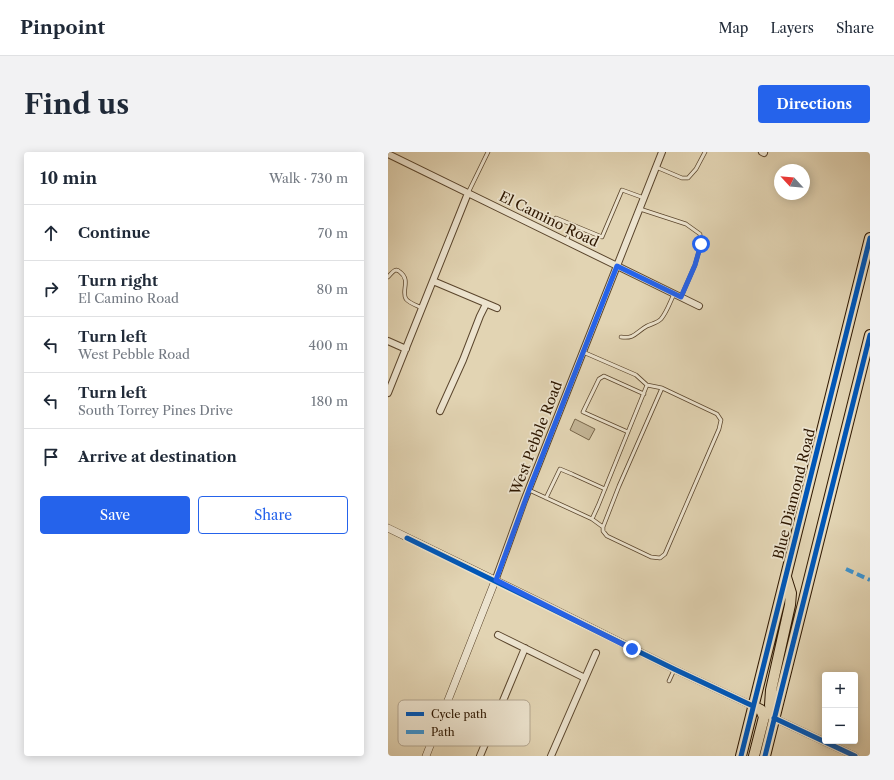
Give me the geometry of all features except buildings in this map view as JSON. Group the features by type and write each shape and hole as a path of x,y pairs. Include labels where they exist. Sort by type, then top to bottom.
{"highway":[{"name":"Blue Diamond Road","path":"741,756 870,238"},
{"path":"765,756 870,335"},
{"path":"774,718 770,705 771,690 790,605 791,593 786,577"},
{"path":"753,706 761,710 764,717 754,756"}],"street":[{"name":"West Pebble Road","path":"448,700 662,152"},
{"name":"El Camino Road","path":"388,154 699,306"},
{"path":"388,393 468,193"},
{"path":"433,281 497,308"},
{"path":"440,411 486,304"},
{"path":"388,341 406,349"},
{"path":"388,528 674,669 753,706"},
{"path":"498,635 585,678"},
{"path":"503,700 525,648"},
{"path":"552,756 596,653"},
{"path":"774,718 855,756"},
{"name":"West Pebble Road","path":"426,756 430,746"},
{"path":"480,756 484,746"}],"lane":[{"path":"468,193 488,152"},
{"path":"656,167 682,178 688,178 696,169 706,152"},
{"path":"556,218 602,237 622,190 644,198"},
{"path":"621,337 628,338 638,334 646,327 659,321 678,295 695,265 701,244 700,234 686,224 640,209"},
{"path":"566,241 572,225"},
{"path":"388,277 394,270 399,271 404,276 405,280 405,298 422,308"},
{"path":"529,490 592,520 602,528 606,536 651,557 660,558 665,554 719,429 721,420 717,414 662,388 647,385 636,376 583,352"},
{"path":"628,432 584,412 599,379 604,376 644,394"},
{"path":"592,520 647,385"},
{"path":"602,528 662,388"},
{"path":"546,498 560,470 605,489"},
{"path":"669,681 674,669"}],"shaded area":[{"path":"575,419 595,429 589,440 570,430"}],"marked path":[{"path":"846,569 870,580"}],"cycle path":[{"path":"741,756 870,238"},
{"path":"765,756 870,335"},
{"path":"407,538 674,669 753,706"},
{"path":"774,718 855,756"}],"route":[{"path":"632,649 496,580 529,490 617,266 681,297 695,265 701,244"}]}
